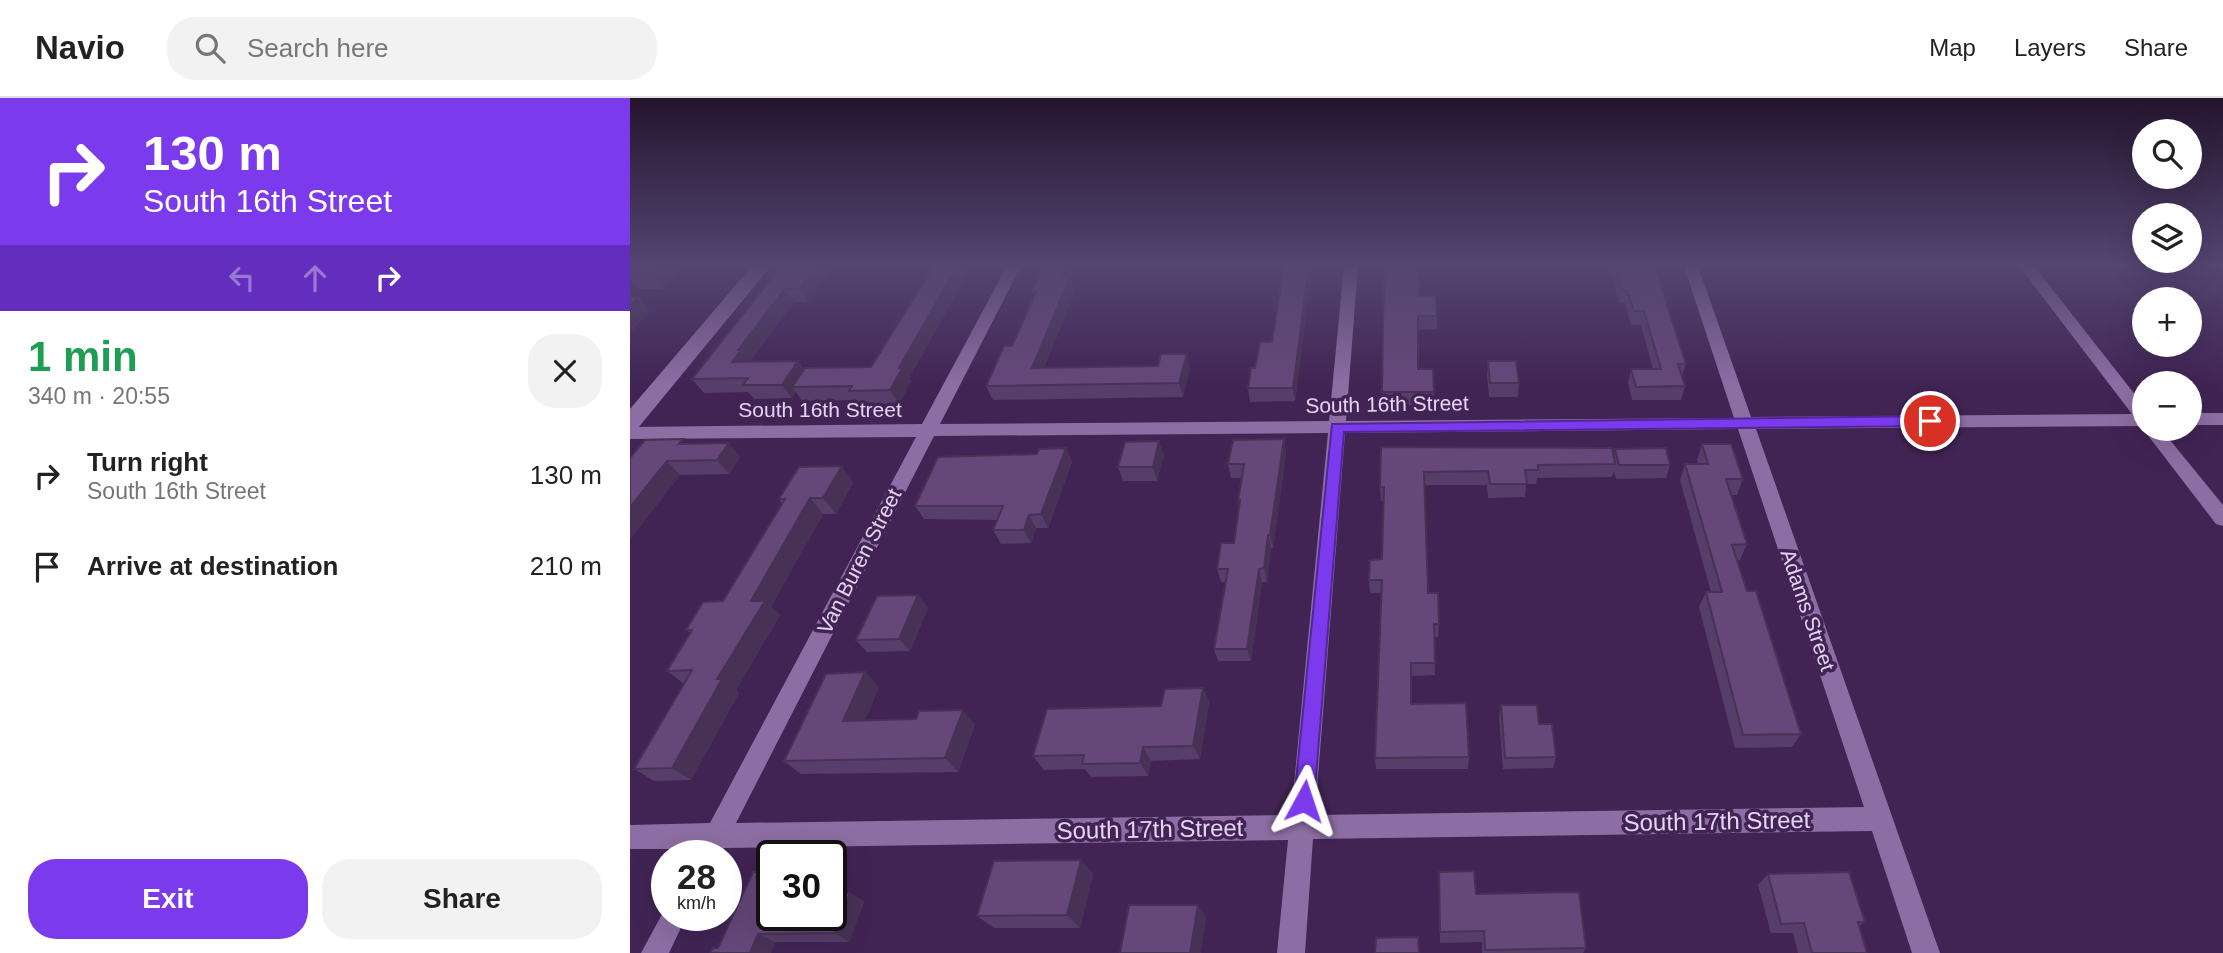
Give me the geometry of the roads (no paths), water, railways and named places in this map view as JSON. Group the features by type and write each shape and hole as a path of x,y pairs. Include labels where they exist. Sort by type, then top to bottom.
{"street":[{"path":"630,423 728,306"},
{"name":"Van Buren Street","path":"714,840 993,306"},
{"path":"1291,953 1348,306"},
{"name":"Adams Street","path":"1704,306 1926,953"},
{"path":"2057,306 2132,403"},
{"name":"South 16th Street","path":"630,433 2132,419"},
{"path":"2202,419 2223,419"},
{"path":"2161,441 2223,519"},
{"name":"South 17th Street","path":"742,844 1302,828 1880,819"},
{"name":"South 17th Street","path":"630,837 660,840"},
{"path":"654,953 666,931"}]}
